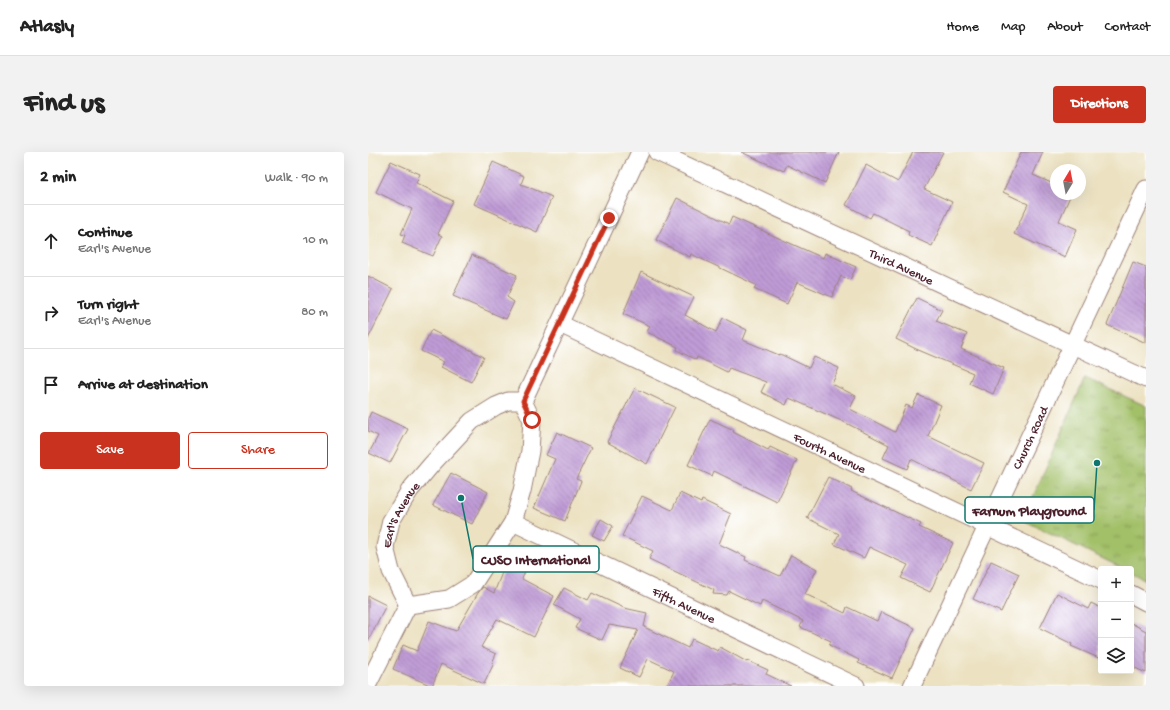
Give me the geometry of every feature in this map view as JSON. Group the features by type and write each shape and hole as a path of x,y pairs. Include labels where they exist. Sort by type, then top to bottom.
{"street":[{"path":"368,684 408,605 449,599 474,584 513,522 522,491 530,451 532,420 523,401 640,152"},
{"name":"Third Avenue","path":"657,152 1146,379"},
{"name":"Church Road","path":"912,686 1146,189"},
{"name":"Fourth Avenue","path":"560,324 1098,579"},
{"name":"Earl's Avenue","path":"408,605 391,571 384,547 391,521 410,490 472,421 496,406 508,402 523,401"},
{"name":"Fifth Avenue","path":"513,522 856,686"},
{"path":"1134,596 1146,602"}],"green space":[{"path":"1085,378 1146,406 1146,580 1134,574 1134,566 1118,566 1023,520"}],"building":[{"path":"741,152 839,152 825,183 787,165 784,171"},
{"path":"913,152 943,152 924,189 952,202 932,246 908,235 909,231 873,213 870,218 846,205 866,165 898,182"},
{"path":"1021,152 1043,152 1033,175 1050,182 1050,200 1068,200 1059,221 1077,229 1065,257 1014,234 1028,204 1003,192"},
{"path":"391,161 420,174 416,183 453,201 438,234 442,236 433,256 402,243 405,235 401,234 412,209 376,192"},
{"path":"493,162 524,176 521,184 552,197 537,232 474,204"},
{"path":"677,198 729,224 732,217 823,258 825,253 856,267 850,280 841,276 832,297 797,282 787,304 754,289 756,285 691,254 690,257 656,240"},
{"path":"472,255 517,275 507,297 514,302 506,319 453,296"},
{"path":"1133,262 1146,267 1146,343 1107,325"},
{"path":"641,272 694,297 685,315 716,332 723,318 747,330 743,340 779,355 780,354 809,368 814,357 839,368 832,384 856,396 850,409 895,432 906,405 912,408 918,395 941,405 928,436 984,463 971,489 911,459 907,469 883,458 889,445 844,422 789,398 786,405 761,392 766,382 729,368 727,372 697,357 696,360 677,350 678,347 647,332 650,326 623,314"},
{"path":"368,276 393,289 368,339"},
{"path":"917,298 942,310 936,321 967,334 961,349 1004,368 993,394 969,383 973,373 896,339"},
{"path":"431,330 484,357 471,382 441,367 444,362 421,351"},
{"path":"635,388 675,407 647,464 607,442"},
{"path":"371,412 408,429 390,463 369,453 378,436 368,431 368,419"},
{"path":"710,419 734,430 733,432 768,450 770,447 797,460 777,502 714,471 712,476 688,465"},
{"path":"557,432 591,448 576,479 581,481 565,521 534,508 555,459 546,455"},
{"path":"451,473 488,492 472,524 433,505"},
{"path":"828,477 852,489 851,491 921,524 919,527 953,543 930,592 901,578 908,565 869,547 864,558 834,544 839,534 807,518"},
{"path":"680,493 701,503 702,500 731,514 719,544 746,557 745,560 780,576 791,555 817,569 805,594 845,613 847,607 877,621 881,612 915,628 892,678 858,663 859,660 829,645 831,641 800,627 803,621 762,601 760,606 729,591 727,595 713,594 714,590 649,559 653,551 622,536 642,496 672,510"},
{"path":"601,519 613,526 604,541 592,535"},
{"path":"509,547 531,556 522,579 554,596 534,637 497,619 481,647 496,654 492,663 494,663 484,684 441,664 432,686 393,669 403,645 417,651 429,621 456,631 483,587 494,593 505,565 502,564"},
{"path":"991,561 1019,574 1001,612 973,599"},
{"path":"564,588 588,600 592,593 624,608 647,613 644,627 688,648 692,639 718,651 720,647 747,662 748,661 768,670 766,674 791,686 667,686 674,671 648,659 639,677 620,668 638,630 609,625 602,640 575,628 580,619 554,605"},
{"path":"1057,593 1088,609 1091,603 1098,606 1098,658 1071,646 1072,644 1040,628"},
{"path":"368,596 386,605 368,641"},
{"path":"1134,625 1146,631 1146,673 1134,667"}],"place":[{"name":"Farnum Playground","path":"1097,463"},
{"name":"CUSO International","path":"461,498"}],"route":[{"path":"532,420 523,401 609,218"}]}
